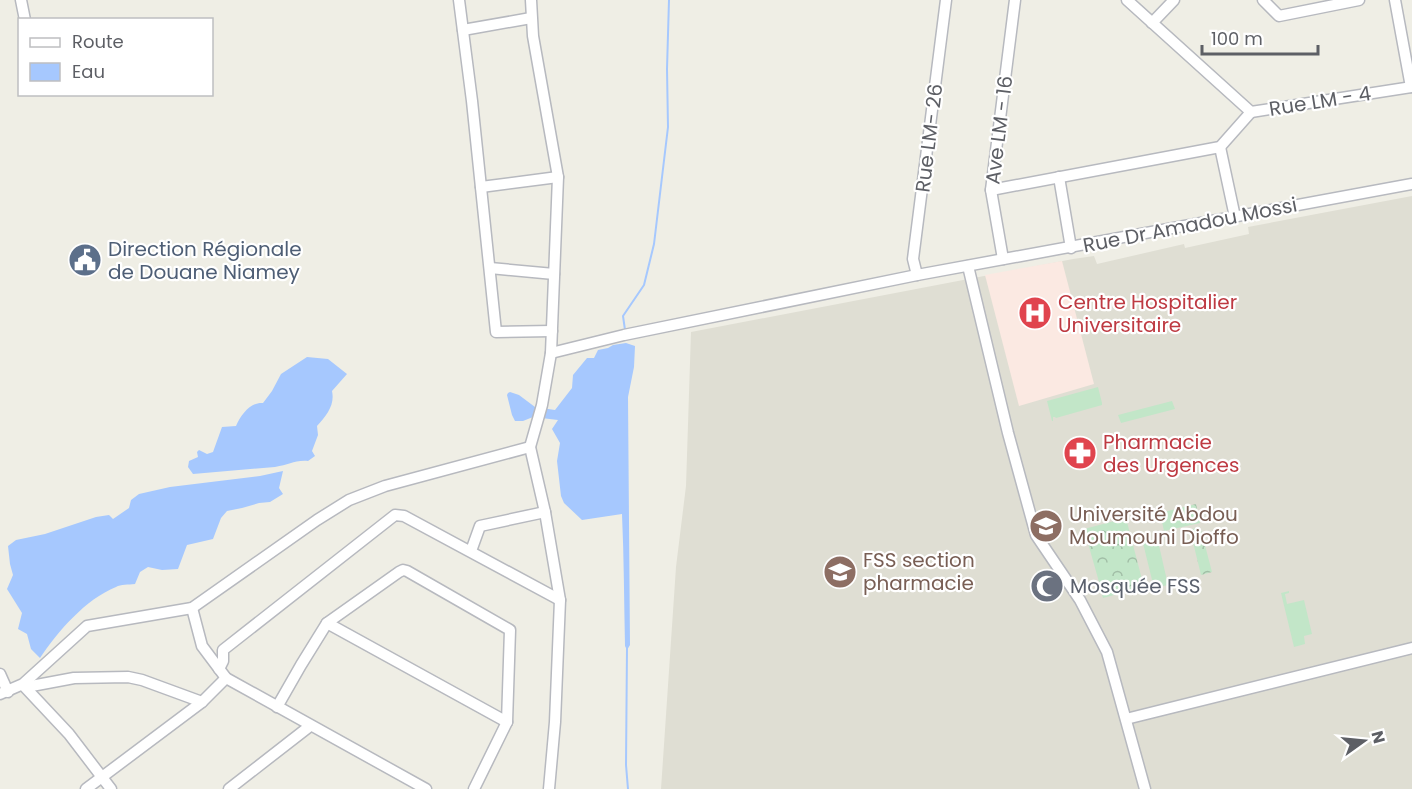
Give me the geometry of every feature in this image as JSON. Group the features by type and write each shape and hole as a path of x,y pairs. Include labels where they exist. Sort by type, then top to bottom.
{"street":[{"path":"21,0 25,18"},
{"path":"459,0 482,187 496,332 552,331"},
{"path":"531,0 533,36 558,177 551,352 542,405 530,447 545,512 560,600 549,789"},
{"name":"Rue LM- 26","path":"917,275 914,259 946,0"},
{"name":"Ave LM - 16","path":"1004,259 991,190 1015,0"},
{"name":"Rue LM - 4","path":"1127,0 1251,112 1411,87"},
{"path":"1152,23 1174,0"},
{"path":"1263,0 1279,16 1359,0"},
{"path":"1395,0 1411,87"},
{"path":"463,30 531,18"},
{"path":"991,190 1220,147 1251,112"},
{"path":"1220,147 1235,216"},
{"path":"482,187 558,177"},
{"path":"1059,177 1071,248"},
{"name":"Rue Dr Amadou Mossi","path":"551,352 917,275 1412,184"},
{"path":"968,266 1008,433 1036,535 1075,592 1107,652 1145,789"},
{"path":"490,268 554,274"},
{"path":"24,686 87,626 192,608 349,500 385,486 530,447"},
{"path":"471,551 480,526 545,512"},
{"path":"86,789 202,702 222,674 223,650 395,515 404,516 560,600"},
{"path":"277,707 327,624 399,572 407,571 510,630 507,722 474,789"},
{"path":"192,608 202,646 222,674 310,726 426,789"},
{"path":"327,624 507,722"},
{"path":"1126,719 1412,648"},
{"path":"0,674 4,693 24,686 74,678 128,677 202,702"},
{"path":"24,686 69,734 111,789"},
{"path":"234,787 310,726"}],"shaded area":[{"name":"Université Abdou Moumouni Dioffo","path":"1412,196 1412,789 661,789 676,567 686,486 691,332 1073,259 1094,256 1097,264 1184,244 1185,248 1249,234 1248,227"},
{"name":"Centre Hospitalier Universitaire","path":"1062,261 1094,384 1019,406 985,275"}],"green space":[{"path":"1098,387 1102,405 1053,417 1052,421 1047,401"},
{"path":"1172,401 1175,409 1121,423 1118,415"},
{"path":"1196,504 1200,523 1164,531 1160,513"},
{"path":"1126,518 1144,587 1103,598 1100,587 1105,586 1104,581 1099,582 1084,529"},
{"path":"1196,528 1197,531 1201,530 1212,572 1201,575 1190,530"},
{"path":"1149,537 1150,543 1158,541 1168,585 1154,588 1142,539"},
{"path":"1289,591 1285,594 1287,604 1304,600 1312,634 1304,636 1305,644 1294,647 1281,593"}],"water":[{"path":"626,343 635,346 634,367 628,397 630,645 627,650 625,646 622,514 582,520 564,503 561,496 557,461 560,443 552,429 558,420 533,417 515,421 507,395 510,392 519,395 535,407 555,410 572,388 573,375 587,358 594,358 598,350"},
{"path":"307,357 328,359 347,374 332,391 329,410 317,426 318,435 312,451 315,456 308,461 275,467 193,474 188,467 189,461 198,457 197,452 199,450 207,454 213,452 222,427 236,426 250,407 263,403 281,374"},
{"path":"283,471 279,488 283,494 270,502 227,511 221,518 213,539 187,545 178,569 162,570 148,567 140,572 135,584 118,586 94,599 64,627 40,658 31,649 27,634 18,629 22,613 7,589 13,575 8,546 16,540 45,534 96,517 109,515 113,519 129,508 131,500 139,494 170,487"}],"waterway":[{"path":"625,330 623,316 644,285 654,244 668,127 669,0"},
{"path":"627,648 626,765 628,789"}],"place":[{"name":"Direction Régionale de Douane Niamey","path":"85,260"},
{"name":"Centre Hospitalier Universitaire","path":"1035,313"},
{"name":"Pharmacie des Urgences","path":"1080,453"},
{"name":"Université Abdou Moumouni Dioffo","path":"1046,526"},
{"name":"FSS section pharmacie","path":"840,572"},
{"name":"Mosquée FSS","path":"1047,586"}]}
